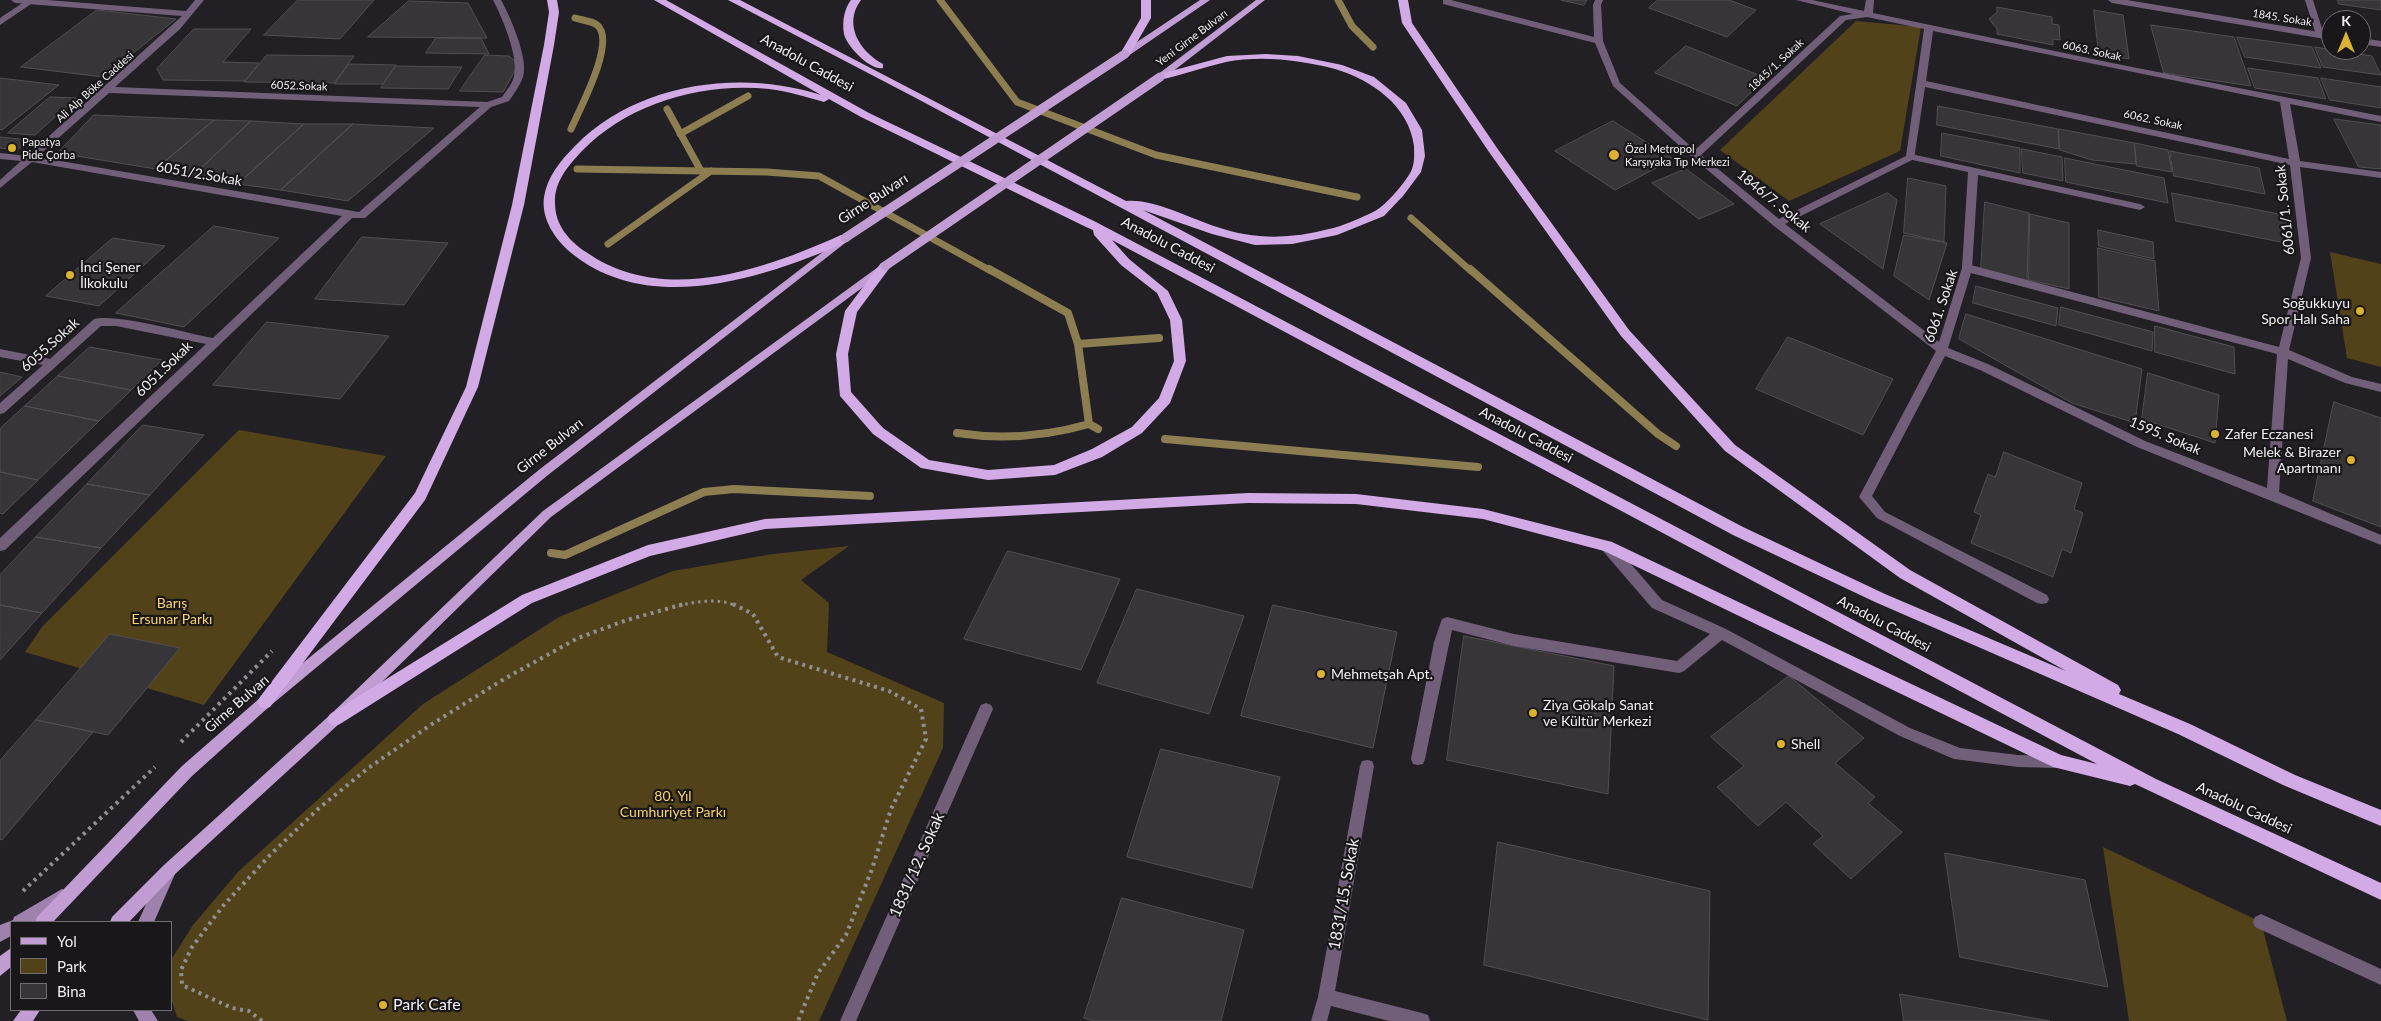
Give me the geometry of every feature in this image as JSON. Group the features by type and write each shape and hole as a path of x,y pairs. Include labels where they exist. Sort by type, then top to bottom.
{"highway":[{"path":"264,702 420,496 472,387 518,205 549,45 554,12 552,0"},
{"name":"Anadolu Caddesi","path":"660,0 865,115 1090,224 2150,784 2381,892"},
{"name":"Anadolu Caddesi","path":"733,0 918,95 1738,531 1880,598 2184,729 2289,780 2381,818"},
{"path":"856,0 850,8 849,35 858,49 868,60 899,79 918,95"},
{"path":"1126,54 1146,18 1146,0"},
{"path":"1403,0 1407,23 1494,150 1625,334 1730,448 1905,574 2184,729"},
{"path":"1117,202 1153,208 1216,231 1255,241 1292,240 1333,232 1380,212 1399,194 1417,170 1420,156 1417,130 1402,105 1370,79 1346,70 1298,59 1266,57 1227,60 1160,77"},
{"path":"845,238 769,269 702,282 664,283 627,278 588,262 561,238 549,205 556,174 578,147 605,125 661,99 711,87 751,84 790,89 823,98 865,115"},
{"path":"885,266 851,311 842,354 845,393 878,431 926,464 988,475 1056,470 1097,453 1137,430 1165,400 1180,361 1176,320 1162,291 1125,262 1090,224"},
{"path":"335,719 527,599 648,550 765,524 1248,498 1356,499 1483,514 1607,546 2059,762 2150,784"}],"main road":[{"name":"Yeni Girne Bulvarı","path":"1126,54 1206,0"},
{"name":"Yeni Girne Bulvarı","path":"885,266 1160,77 1261,0"},
{"name":"Girne Bulvarı","path":"44,921 187,771 264,702 544,472 845,238 1126,54"},
{"path":"119,921 169,870 335,719 547,514 885,266"},
{"path":"146,921 169,870"},
{"path":"22,921 73,890"},
{"path":"0,968 10,957"},
{"path":"21,1021 31,1011"}],"street":[{"path":"15,0 186,14"},
{"name":"Ali Alp Böke Caddesi","path":"0,186 177,27 186,14 200,0"},
{"name":"6051.Sokak","path":"0,546 214,342 355,215 488,105 506,99 519,76 517,50 504,15 496,0"},
{"path":"1447,0 1446,2 1599,41"},
{"name":"1846/7. Sokak","path":"1600,0 1598,5 1599,41 1616,84 1695,155 1778,224 1942,350"},
{"name":"6063. Sokak","path":"1800,0 1928,28 2381,119"},
{"path":"1868,14 1870,0"},
{"path":"2309,0 2320,36"},
{"name":"1845. Sokak","path":"2112,1 2320,36"},
{"path":"0,22 30,2"},
{"name":"1845/1. Sokak","path":"1695,155 1843,18 1868,14"},
{"path":"1911,157 1928,28"},
{"name":"6062. Sokak","path":"1922,83 2295,163 2381,175"},
{"name":"6052.Sokak","path":"108,90 488,105"},
{"name":"6061/1. Sokak","path":"2273,495 2284,352 2306,258 2295,163 2285,101"},
{"name":"6051/2.Sokak","path":"0,156 31,159 355,215"},
{"path":"1778,224 1911,157 2140,207"},
{"path":"1967,268 1973,171"},
{"name":"6061. Sokak","path":"2042,599 1881,515 1865,497 1942,350 1967,268 2284,352 2349,380 2381,388"},
{"name":"6055.Sokak","path":"0,410 98,322 116,322 214,342"},
{"name":"1595. Sokak","path":"1942,350 1984,367 2141,444 2273,495 2381,540"},
{"path":"0,353 52,363"},
{"path":"1607,546 1657,604 1720,633 1905,732 1959,754 2018,761 2059,762"},
{"path":"1418,759 1441,642 1447,623 1514,640 1679,667 1720,633"},
{"name":"1831/12. Sokak","path":"848,1021 986,709"},
{"name":"1831/15. Sokak","path":"1319,1021 1326,996 1367,766"},
{"path":"2261,922 2381,977"},
{"path":"1326,996 1422,1021"}],"path":[{"path":"262,1021 250,1011 232,1008 182,985 181,970 192,947 223,906 318,808 366,769 432,724 504,679 578,638 627,620 689,603 728,602 753,614 778,657 889,691 921,709 926,739 891,808 872,869 846,935 818,973 798,1021"},
{"path":"176,747 232,694 278,645"},
{"path":"21,892 162,761"}],"green space":[{"path":"1856,21 1921,27 1900,151 1789,201 1720,150"},
{"name":"Soğukkuyu Spor Halı Saha","path":"2330,252 2381,264 2381,367 2347,358"},
{"name":"Barış Ersunar Parkı","path":"239,430 386,456 204,705 25,652 42,627"},
{"name":"80. Yıl Cumhuriyet Parkı","path":"849,546 801,580 829,603 827,652 944,703 943,748 819,1021 188,1021 177,1017 172,1001 172,958 193,925 238,872 423,704 559,617 673,571 773,554"},
{"path":"2103,847 2261,922 2287,1021 2129,1021"}],"building":[{"path":"298,0 374,0 340,39 264,35"},
{"path":"1561,0 1587,0 1584,5"},
{"path":"1658,0 1729,0 1756,10 1727,37 1649,8"},
{"path":"2338,0 2381,0 2381,10 2339,4"},
{"path":"409,1 468,3 487,38 368,37"},
{"path":"1997,7 2052,17 2052,24 2059,25 2060,40 2053,39 2053,45 1997,34 1997,29 1989,19 1997,12"},
{"path":"97,10 176,19 103,77 21,67"},
{"path":"2094,10 2123,15 2129,59 2099,54"},
{"path":"2151,25 2234,37 2251,86 2164,73"},
{"path":"194,29 251,29 223,62 259,63 245,81 163,80 157,69"},
{"path":"2237,37 2312,47 2321,68 2245,57"},
{"path":"436,38 481,38 489,54 426,53"},
{"path":"1686,46 1766,78 1737,106 1655,73"},
{"path":"2315,47 2321,48 2321,60 2371,60 2372,56 2381,75 2323,67"},
{"path":"267,55 354,56 334,83 245,82"},
{"path":"485,55 509,56 515,61 516,69 503,92 460,91"},
{"path":"349,64 396,65 383,84 335,84"},
{"path":"396,66 462,67 448,89 381,88"},
{"path":"2248,68 2318,78 2326,99 2255,88"},
{"path":"0,78 59,85 2,130 0,129"},
{"path":"2321,78 2381,87 2381,108 2330,100"},
{"path":"50,97 76,98 35,135 8,133"},
{"path":"1938,106 2058,129 2059,149 1937,125"},
{"path":"94,115 214,120 156,169 58,153"},
{"path":"2334,119 2381,125 2381,169 2359,167"},
{"path":"214,120 251,121 193,176 156,169"},
{"path":"251,121 304,124 238,184 193,176"},
{"name":"Özel Metropol Karşıyaka Tıp Merkezi","path":"1613,121 1673,159 1615,190 1555,151"},
{"path":"304,124 353,124 281,190 238,184"},
{"path":"353,124 434,128 348,201 281,190"},
{"path":"2059,129 2134,143 2136,164 2092,160 2060,150"},
{"path":"1942,133 2020,148 2020,173 1941,156"},
{"path":"0,137 29,140 17,150 0,148"},
{"path":"2135,143 2168,150 2172,172 2137,166"},
{"path":"2022,149 2062,157 2063,181 2023,173"},
{"path":"2170,151 2259,168 2265,194 2174,176"},
{"path":"2065,158 2164,178 2168,203 2066,182"},
{"path":"1686,169 1734,204 1699,219 1652,183"},
{"path":"1908,178 1946,186 1944,242 1904,233"},
{"path":"1888,193 1897,200 1883,269 1820,224"},
{"path":"2172,193 2284,215 2290,244 2176,221"},
{"path":"1985,202 2029,213 2027,281 1981,270"},
{"path":"2030,214 2069,223 2069,289 2029,280"},
{"path":"214,226 279,238 184,327 116,313"},
{"path":"2098,230 2153,242 2154,259 2099,246"},
{"path":"1904,235 1947,243 1929,300 1894,276"},
{"path":"362,237 448,243 404,305 315,299"},
{"name":"İnci Şener İlkokulu","path":"113,238 165,246 99,306 46,296"},
{"path":"2098,248 2155,261 2159,311 2099,297"},
{"path":"1976,286 2058,308 2056,326 1973,303"},
{"path":"2061,307 2153,332 2152,351 2059,325"},
{"path":"1966,314 2142,369 2135,423 2072,403 1959,339"},
{"path":"267,322 389,336 340,399 213,385"},
{"path":"2155,326 2234,347 2235,374 2155,352"},
{"path":"1788,337 1893,379 1863,435 1756,389"},
{"path":"90,347 162,360 131,390 58,376"},
{"path":"0,372 22,377 0,396"},
{"path":"2148,373 2219,395 2215,443 2142,419"},
{"path":"58,376 131,390 99,421 25,406"},
{"name":"Melek & Birazer Apartmanı","path":"2334,402 2381,418 2381,527 2313,501"},
{"path":"25,406 99,421 38,480 0,472 0,429"},
{"path":"143,425 204,435 150,495 87,484"},
{"path":"2004,452 2082,483 2074,509 2083,513 2071,553 2062,549 2053,577 1971,543 1981,515 1974,512 1988,474 1995,477"},
{"path":"0,472 38,480 3,514 0,513"},
{"path":"87,484 150,495 101,548 36,537"},
{"path":"36,537 101,548 42,613 0,605 0,575"},
{"path":"1008,551 1120,579 1081,670 964,639"},
{"path":"1137,589 1244,616 1209,714 1097,683"},
{"path":"0,605 42,613 0,660"},
{"name":"Mehmetşah Apt.","path":"1273,605 1397,632 1373,748 1241,716"},
{"path":"110,634 180,648 108,735 36,720"},
{"name":"Ziya Gökalp Sanat ve Kültür Merkezi","path":"1464,636 1614,666 1608,794 1447,760"},
{"path":"1789,676 1864,738 1835,763 1875,797 1868,803 1902,832 1851,879 1813,844 1823,836 1786,802 1758,826 1717,787 1744,766 1711,737"},
{"path":"36,720 93,732 2,840 0,839 0,761"},
{"path":"1161,749 1280,777 1252,888 1127,857"},
{"path":"1498,842 1710,891 1708,1020 1484,965"},
{"path":"1945,853 2085,880 2108,987 1960,957"},
{"path":"1122,898 1244,930 1221,1021 1094,1021 1084,1018"},
{"path":"1900,994 2050,1021 1904,1021"}],"waterway":[{"path":"940,0 1017,102 1156,155 1357,197"},
{"path":"1338,0 1352,26 1373,47"},
{"path":"571,129 588,92 600,60 603,45 602,33 597,25 575,18"},
{"path":"681,134 748,96"},
{"path":"667,109 681,134"},
{"path":"681,134 701,171"},
{"path":"577,169 701,171"},
{"path":"701,171 711,171"},
{"path":"608,244 711,171"},
{"path":"711,171 767,172 819,176 991,271"},
{"path":"1411,218 1471,271"},
{"path":"989,269 1068,313 1078,344"},
{"path":"1470,269 1658,434 1676,446"},
{"path":"1078,344 1159,338"},
{"path":"1078,344 1089,424"},
{"path":"957,433 1007,437 1023,436 1056,432 1089,424"},
{"path":"1089,424 1098,429"},
{"path":"1165,439 1478,467"},
{"path":"551,553 565,555 704,492 734,489 870,496"}],"place":[{"name":"Papatya Pide Çorba","path":"12,148"},
{"name":"Özel Metropol Karşıyaka Tıp Merkezi","path":"1614,155"},
{"name":"İnci Şener İlkokulu","path":"70,275"},
{"name":"Soğukkuyu Spor Halı Saha","path":"2360,311"},
{"name":"Zafer Eczanesi","path":"2215,434"},
{"name":"Melek & Birazer Apartmanı","path":"2351,460"},
{"name":"Mehmetşah Apt.","path":"1321,674"},
{"name":"Ziya Gökalp Sanat ve Kültür Merkezi","path":"1533,713"},
{"name":"Shell","path":"1781,744"},
{"name":"Park Cafe","path":"383,1005"}]}
